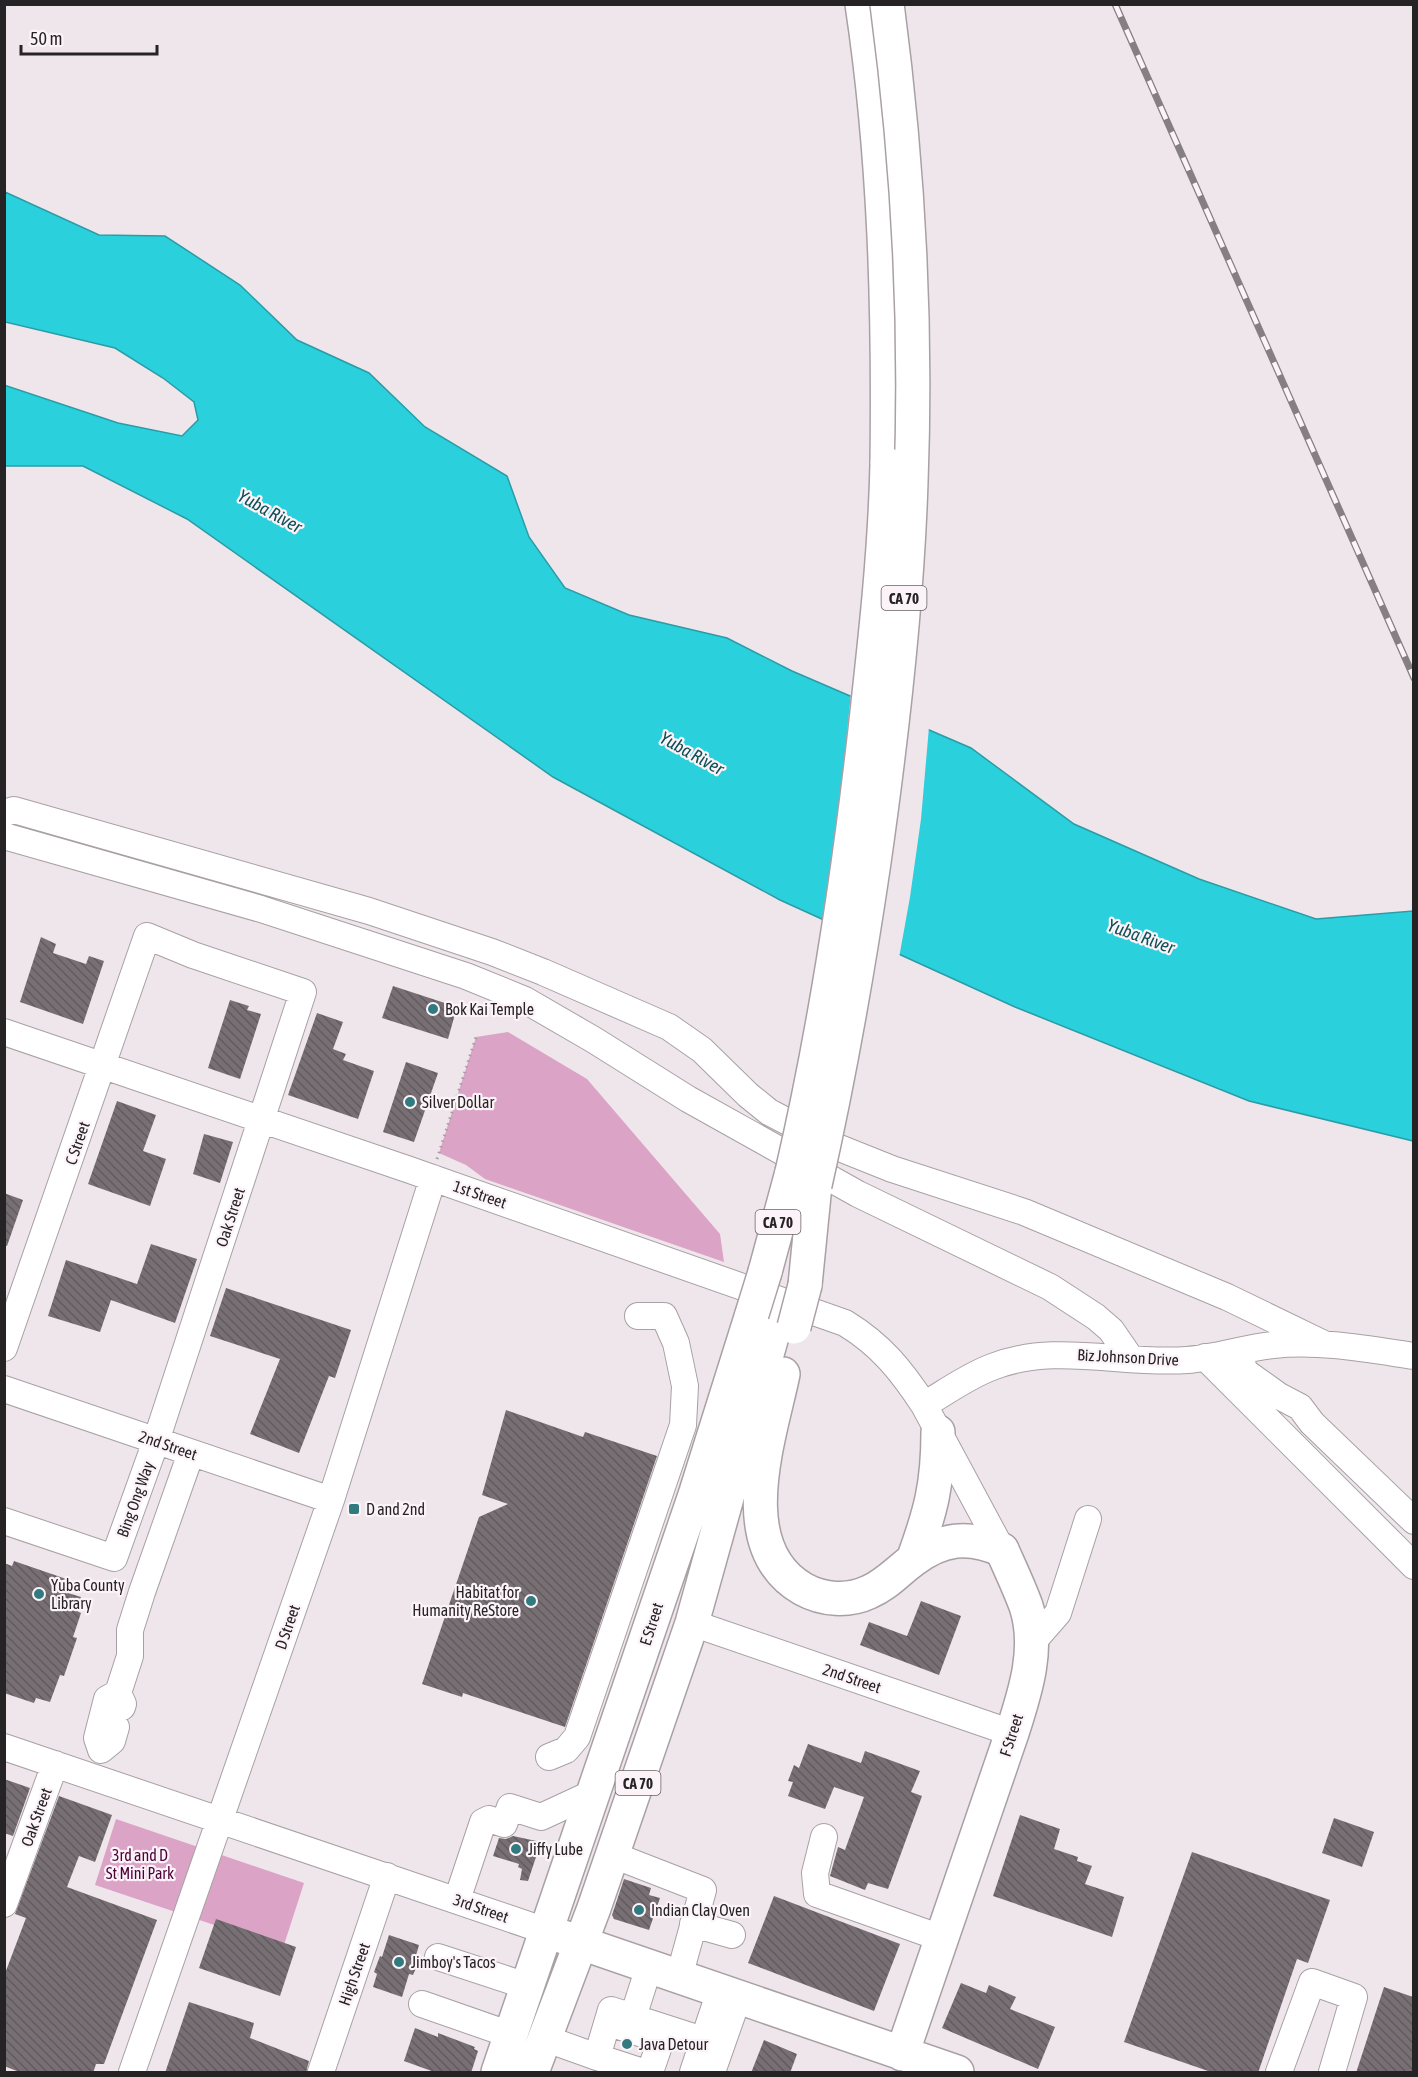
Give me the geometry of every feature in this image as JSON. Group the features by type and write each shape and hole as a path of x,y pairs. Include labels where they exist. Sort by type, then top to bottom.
{"main road":[{"name":"CA 70","path":"803,1179 839,932 864,736 885,527 888,375 886,273 880,160 862,4"},
{"name":"CA 70","path":"803,1179 843,1053 883,798 906,581 913,406 910,263 908,205 887,4"},
{"name":"E Street","path":"532,2073 613,1855 692,1623 786,1279 803,1179"},
{"name":"E Street","path":"498,2073 696,1492 774,1321"},
{"path":"774,1321 784,1368 760,1494 763,1532 771,1554 782,1571 797,1585 816,1594 833,1598 856,1597 868,1593 938,1545 960,1540 986,1543 1002,1550"},
{"path":"913,1560 932,1508 937,1481 931,1418"},
{"name":"F Street","path":"898,2063 1012,1733 1030,1667 1031,1626 1026,1607 1002,1550"},
{"name":"3rd Street","path":"546,1930 729,1995 898,2063 957,2073"}],"street":[{"path":"4,813 14,810 268,881 435,932 543,972 669,1027 686,1037 769,1112 832,1145 892,1169 1024,1212 1227,1297 1324,1344"},
{"path":"4,836 261,909 466,976 525,1000 594,1040 695,1104 858,1194 1050,1287 1096,1317 1111,1330 1131,1359"},
{"name":"Oak Street","path":"147,936 193,956 303,992 156,1441"},
{"name":"C Street","path":"4,1348 147,936"},
{"name":"1st Street","path":"4,1032 433,1178 844,1323 878,1346 896,1364 931,1418"},
{"name":"D Street","path":"132,2073 331,1500 433,1178"},
{"path":"549,1757 566,1750 577,1737 683,1425 686,1386 676,1344 664,1316 638,1316"},
{"name":"Biz Johnson Drive","path":"931,1418 978,1374 1019,1359 1069,1354 1131,1359 1187,1360 1271,1345 1300,1343 1324,1344 1408,1358"},
{"path":"1240,1351 1244,1371 1279,1396 1300,1407 1312,1423 1413,1521"},
{"path":"1205,1357 1413,1566"},
{"name":"2nd Street","path":"4,1389 331,1500"},
{"name":"F Street","path":"931,1418 1002,1550"},
{"name":"Bing Ong Way","path":"4,1521 114,1558 156,1441"},
{"path":"93,1776 101,1750 112,1741 130,1656 130,1630 191,1453"},
{"path":"1031,1644 1058,1613 1088,1519"},
{"name":"2nd Street","path":"692,1623 1012,1733"},
{"path":"101,1750 97,1738 107,1700 118,1709"},
{"name":"3rd Street","path":"4,1747 546,1930"},
{"name":"Oak Street","path":"4,1904 10,1867 55,1764"},
{"path":"458,1900 483,1822 489,1819 504,1824 510,1807 541,1817 595,1792"},
{"path":"824,1836 815,1873 817,1894 941,1938"},
{"path":"613,1855 703,1890 679,1977"},
{"name":"High Street","path":"321,2073 387,1876"},
{"path":"693,1924 732,1935"},
{"path":"438,1957 527,1986"},
{"path":"633,2017 649,1967"},
{"path":"1279,2073 1312,1982 1354,1997 1332,2073"},
{"path":"693,2073 703,2040 729,1995"},
{"path":"712,2073 729,1995"},
{"path":"422,2004 511,2035"},
{"path":"597,2057 611,2010 703,2040"},
{"path":"607,2023 661,2040 651,2073"},
{"path":"544,2038 643,2073"}],"path":[{"path":"433,1178 476,1037"}],"green space":[{"path":"508,1032 587,1079 720,1234 724,1262 485,1179 466,1165 439,1153 476,1037"},
{"name":"3rd and D St Mini Park","path":"116,1819 304,1883 283,1948 95,1885"}],"water":[{"name":"Yuba River","path":"5,192 99,235 165,236 240,285 297,340 369,373 425,427 507,476 529,537 565,588 629,615 727,638 792,671 971,748 1074,824 1199,879 1316,919 1413,911 1413,1141 1249,1101 1015,1007 780,900 553,777 187,519 83,466 5,466 4,385 118,423 182,436 198,420 194,402 163,378 115,348 5,322"}],"pier":[{"path":"851,693 929,727 921,819 899,958 823,923"}],"building":[{"path":"41,937 56,944 53,953 86,964 89,956 104,961 83,1024 20,1002"},
{"path":"393,986 457,1007 448,1039 382,1018"},
{"path":"230,1000 249,1006 247,1010 261,1014 240,1079 208,1068"},
{"path":"317,1013 343,1022 333,1049 346,1054 343,1060 374,1071 358,1119 288,1095"},
{"name":"Silver Dollar","path":"406,1062 438,1073 414,1142 383,1132"},
{"path":"117,1101 156,1115 143,1151 166,1159 150,1206 88,1184"},
{"path":"204,1134 233,1142 220,1183 193,1174"},
{"path":"4,1193 23,1200 7,1246 4,1245"},
{"path":"151,1244 197,1259 175,1323 111,1300 100,1332 48,1316 66,1260 137,1284"},
{"path":"226,1288 351,1330 335,1378 329,1376 299,1453 250,1434 280,1359 210,1336"},
{"name":"Habitat for Humanity ReStore","path":"506,1410 583,1437 585,1432 657,1456 565,1727 463,1693 462,1697 422,1684 479,1517 508,1504 482,1495"},
{"path":"14,1561 72,1581 68,1593 81,1597 77,1611 81,1613 73,1637 77,1638 64,1676 60,1675 50,1702 36,1698 34,1703 4,1693 4,1563 12,1566"},
{"path":"921,1601 961,1616 939,1675 860,1645 869,1622 907,1636"},
{"path":"808,1744 861,1763 865,1751 920,1771 911,1792 922,1796 888,1889 868,1883 865,1890 830,1876 838,1847 845,1850 864,1797 834,1787 825,1809 788,1796 793,1782 788,1781 794,1765 799,1768"},
{"path":"4,1779 30,1788 13,1836 4,1833"},
{"path":"59,1796 112,1815 95,1862 79,1856 67,1887 157,1920 104,2064 96,2064 93,2073 22,2073 4,2066 4,1976 26,1918 15,1914"},
{"path":"1020,1815 1060,1829 1054,1849 1078,1857 1077,1861 1092,1866 1085,1884 1124,1897 1112,1937 993,1896"},
{"path":"1334,1818 1374,1832 1362,1867 1322,1853"},
{"path":"513,1836 541,1842 528,1881 520,1880 522,1869 518,1867 519,1864 493,1856 499,1838 506,1839"},
{"path":"1192,1852 1330,1900 1308,1963 1297,1959 1258,2073 1214,2073 1124,2042"},
{"path":"624,1879 651,1888 649,1895 660,1898 649,1930 614,1919 612,1915"},
{"path":"774,1896 900,1944 874,2011 748,1963"},
{"path":"216,1919 296,1947 280,1996 199,1968"},
{"path":"389,1935 419,1945 415,1959 419,1961 413,1975 409,1974 402,1997 373,1987 377,1974 374,1972"},
{"path":"961,1983 986,1993 989,1985 1016,1997 1010,2009 1055,2027 1038,2069 942,2028"},
{"path":"1384,1987 1413,1997 1413,2073 1356,2073"},
{"path":"189,2002 254,2023 250,2038 309,2061 306,2073 165,2073"},
{"path":"415,2028 438,2037 438,2033 475,2047 474,2049 478,2051 471,2073 437,2073 404,2061"},
{"path":"764,2040 797,2054 790,2073 751,2073"}],"railway":[{"path":"1115,4 1414,678"}],"place":[{"name":"Bok Kai Temple","path":"433,1009"},
{"name":"Silver Dollar","path":"410,1102"},
{"name":"D and 2nd","path":"354,1509"},
{"name":"Yuba County Library","path":"39,1594"},
{"name":"Habitat for Humanity ReStore","path":"531,1601"},
{"name":"Jiffy Lube","path":"516,1849"},
{"name":"Indian Clay Oven","path":"639,1910"},
{"name":"Jimboy's Tacos","path":"399,1962"},
{"name":"Java Detour","path":"627,2044"}]}
